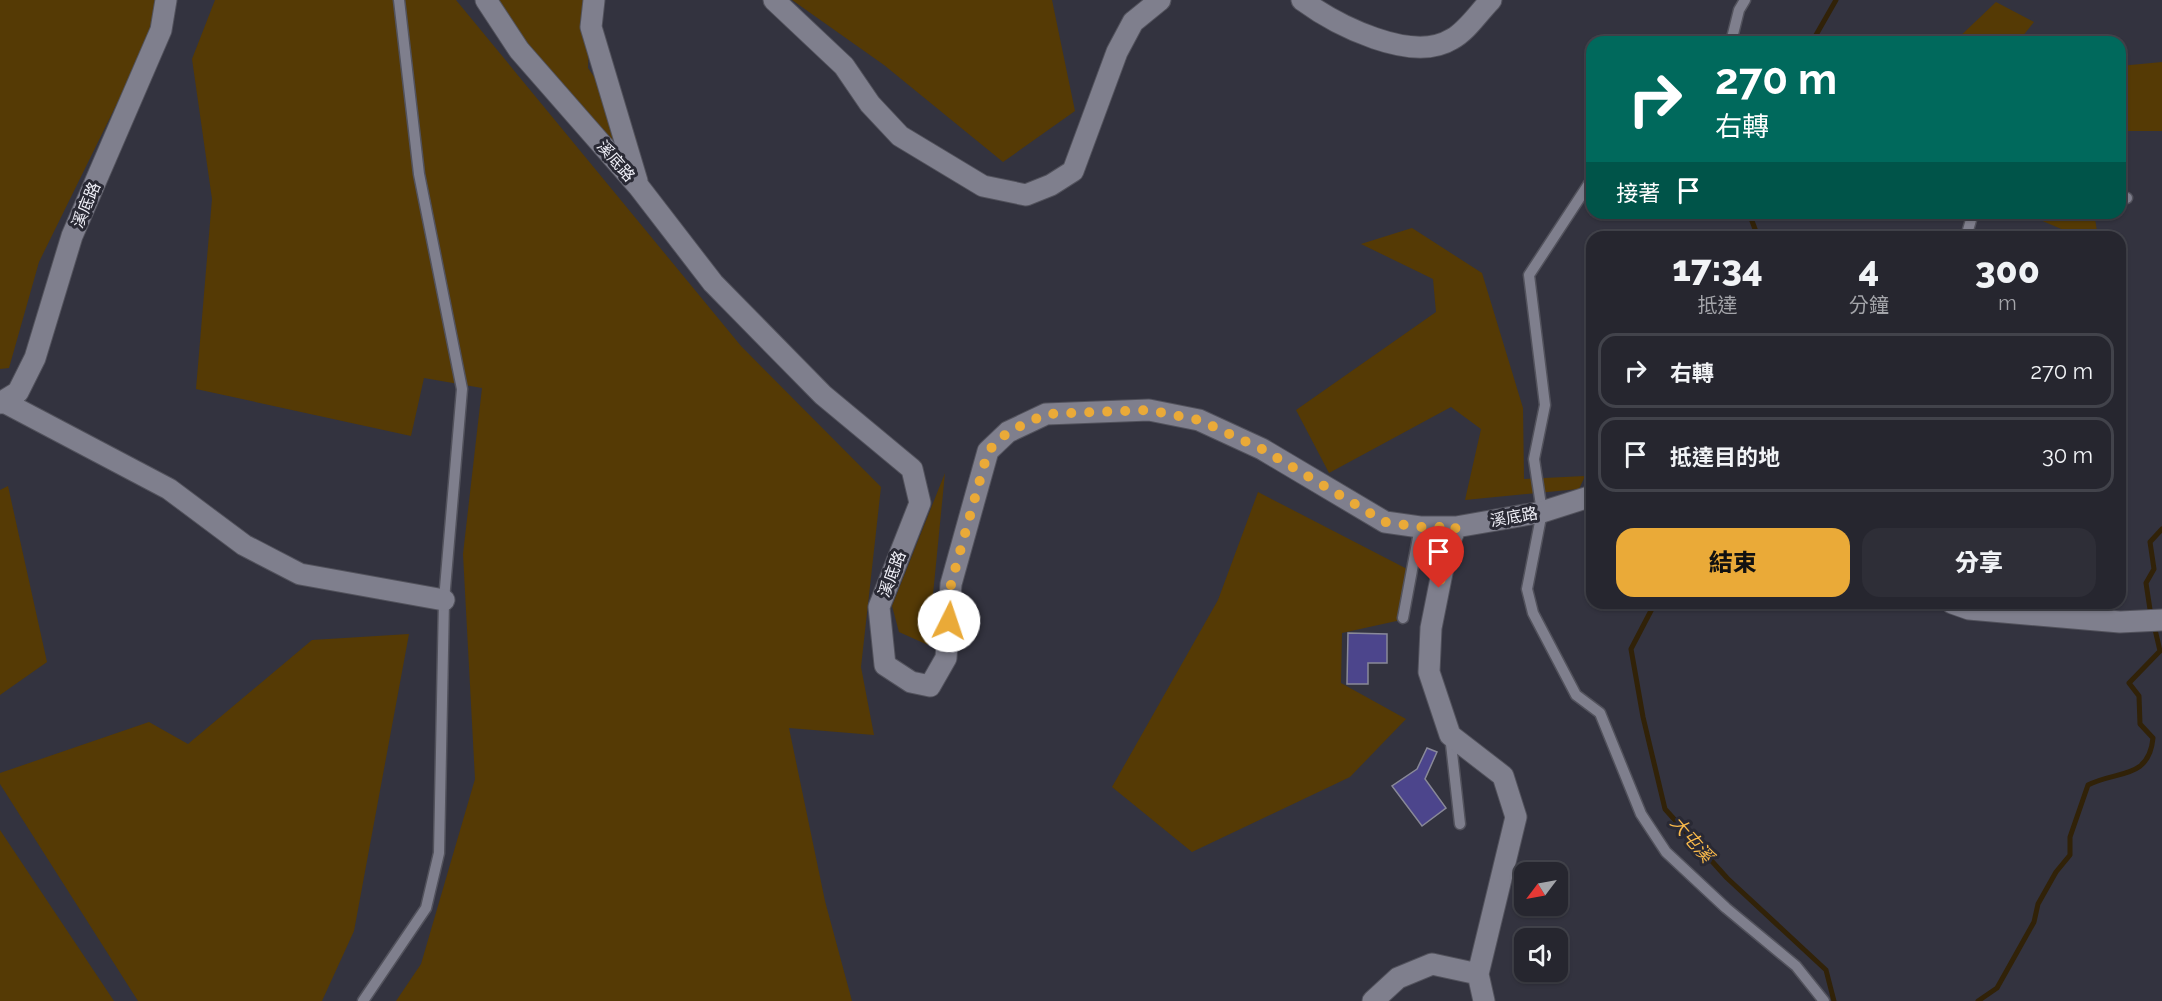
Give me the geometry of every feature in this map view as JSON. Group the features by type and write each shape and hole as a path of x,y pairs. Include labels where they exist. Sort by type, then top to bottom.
{"street":[{"name":"溪底路","path":"1,402 18,392 35,358 72,236 161,30 166,0"},
{"name":"溪底路","path":"486,0 519,50 639,187 721,291 823,395 912,469 920,503 879,607 885,665 911,682 930,686 946,658 951,584 988,451 1008,432 1046,414 1149,410 1199,420 1262,449 1385,522 1419,527 1456,527 1542,512 1586,498"},
{"path":"594,0 591,27 639,187"},
{"path":"774,0 844,66 870,104 900,136 983,186 1026,195 1051,185 1073,171 1117,52 1133,22 1160,0"},
{"path":"1302,0 1360,33 1402,46 1428,48 1453,39 1491,0"},
{"path":"1,402 169,489 244,545 300,574 444,600"},
{"path":"1456,527 1446,548 1431,628 1430,672 1450,735 1503,776 1516,818 1478,974 1485,1001"},
{"path":"1969,609 2120,622 2151,620"},
{"path":"1373,1001 1398,978 1432,964 1478,974"}],"lane":[{"path":"363,1001 426,908 439,853 444,600 462,389 456,350 418,174 399,0"},
{"path":"1732,36 1739,10 1745,0"},
{"path":"1586,188 1529,275 1545,405 1534,459 1542,512 1527,589 1533,613 1576,695 1600,713 1641,814 1666,852 1726,909 1796,966 1824,1001"},
{"path":"1403,618 1419,527"},
{"path":"1450,735 1460,825"}],"shaded area":[{"path":"0,0 170,0 39,262 9,368 0,369"},
{"path":"215,0 456,0 741,346 881,487 861,667 874,735 789,728 825,901 852,1001 396,1001 421,964 475,779 463,554 482,388 424,378 411,436 196,389 212,199 192,59"},
{"path":"496,0 590,0 588,68 636,137 634,176 540,68"},
{"path":"792,0 1052,0 1075,111 1003,162 884,65"},
{"path":"1996,2 2034,22 2023,36 1960,36"},
{"path":"2162,62 2162,131 2126,131 2126,65"},
{"path":"2038,219 2095,219 2097,231 2066,231"},
{"path":"1412,228 1482,273 1523,408 1524,479 1585,476 1579,489 1465,500 1481,429 1451,407 1329,473 1296,410 1436,312 1433,279 1361,244"},
{"path":"945,473 928,645 899,632 892,606"},
{"path":"8,486 47,662 0,695 0,490"},
{"path":"1258,492 1409,570 1401,620 1342,633 1341,683 1406,719 1350,777 1192,852 1112,787 1218,600"},
{"path":"409,634 354,931 322,1001 138,1001 0,784 0,773 149,722 188,744 312,640"},
{"path":"0,830 114,1001 0,1001"}],"building":[{"path":"1348,633 1387,634 1387,663 1368,663 1368,684 1347,684"},
{"path":"1427,748 1437,752 1425,779 1446,808 1422,826 1392,786 1417,769"}],"waterway":[{"name":"大屯溪","path":"1815,36 1836,0"},
{"name":"大屯溪","path":"1751,219 1756,231"},
{"path":"2151,616 2146,583 2154,569 2150,542 2162,529"},
{"name":"大屯溪","path":"1652,609 1631,649 1643,717 1665,809 1727,878 1826,970 1834,1001"},
{"path":"1978,1001 1997,988 2034,922 2038,904 2056,872 2070,855 2070,837 2088,785 2130,772 2145,761 2150,751 2153,738 2140,724 2139,696 2129,683 2160,651 2154,625"}],"route":[{"path":"949,621 951,584 988,451 1008,432 1046,414 1149,410 1199,420 1262,449 1385,522 1419,527 1456,527 1446,548 1439,588"}]}
